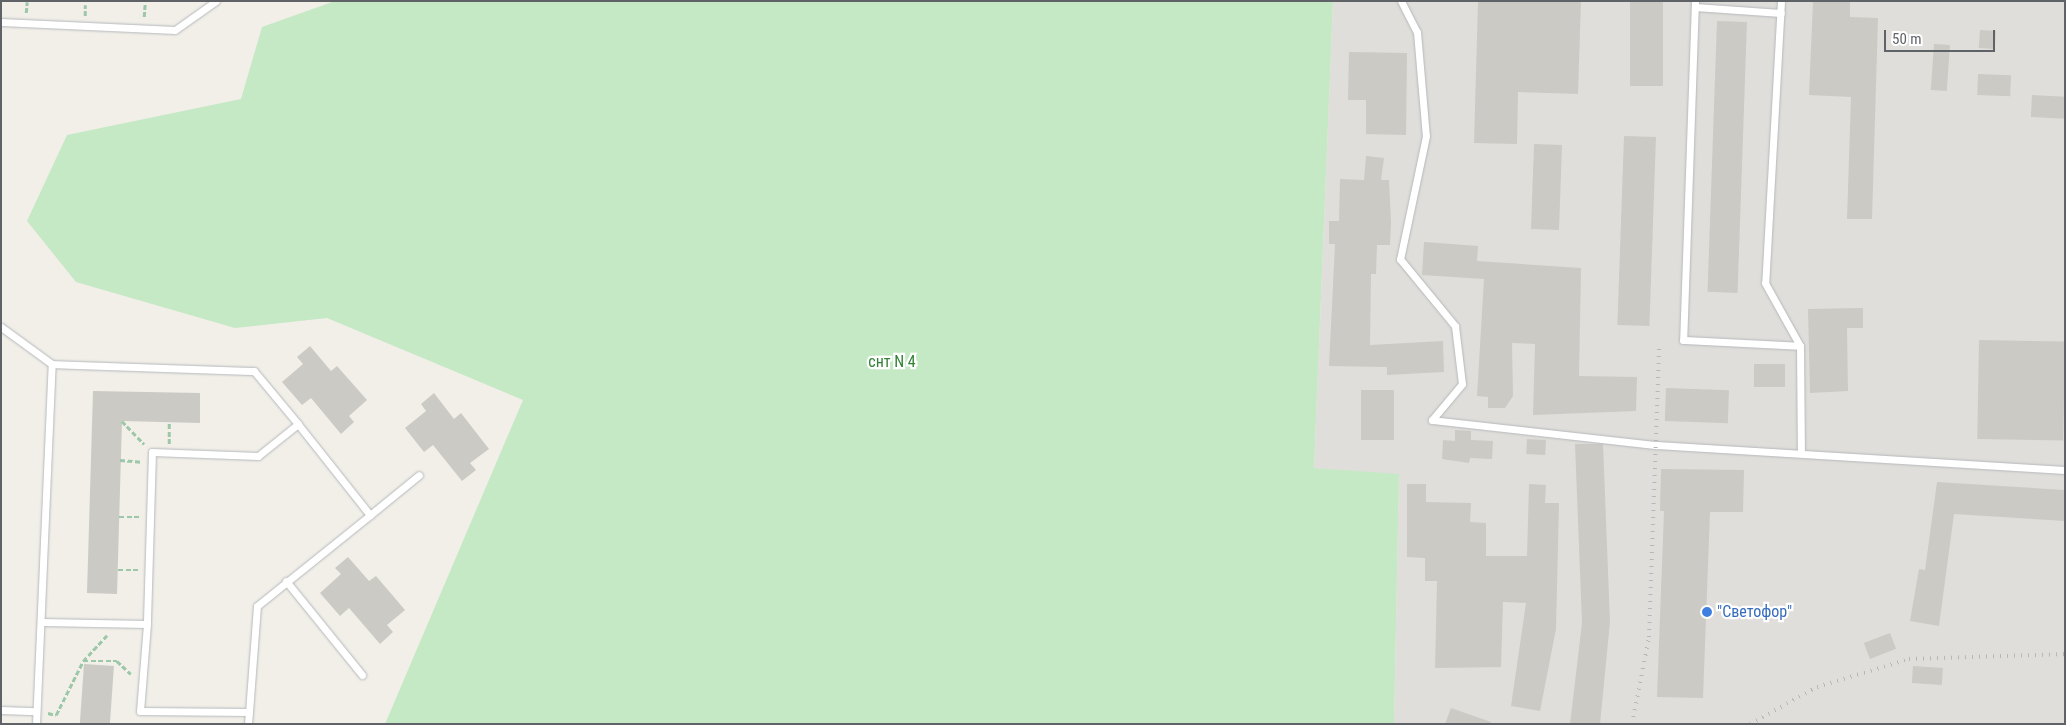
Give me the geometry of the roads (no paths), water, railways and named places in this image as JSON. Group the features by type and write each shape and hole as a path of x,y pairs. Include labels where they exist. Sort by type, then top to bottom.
{"lane":[{"path":"1,22 174,30 216,1"},
{"path":"1401,1 1417,32 1426,136 1400,259 1455,326 1462,384 1432,420 1656,445 2065,470"},
{"path":"1781,1 1765,282 1800,346 1801,453"},
{"path":"1781,13 1695,4 1683,340 1800,346"},
{"path":"1,327 52,364 254,371 370,514"},
{"path":"36,724 52,364"},
{"path":"249,712 140,711 147,624 152,452 258,456 298,424"},
{"path":"248,724 256,606 419,475"},
{"path":"286,582 362,675"},
{"path":"42,622 147,624"},
{"path":"1,710 36,710"}],"railway":[{"path":"1632,724 1649,637 1659,348"},
{"path":"1750,724 1817,687 1909,659 2065,654"}],"place":[{"name":"\"Светофор\"","path":"1707,612"}],"park label":[{"name":"снт N 4","path":"892,362"}]}
